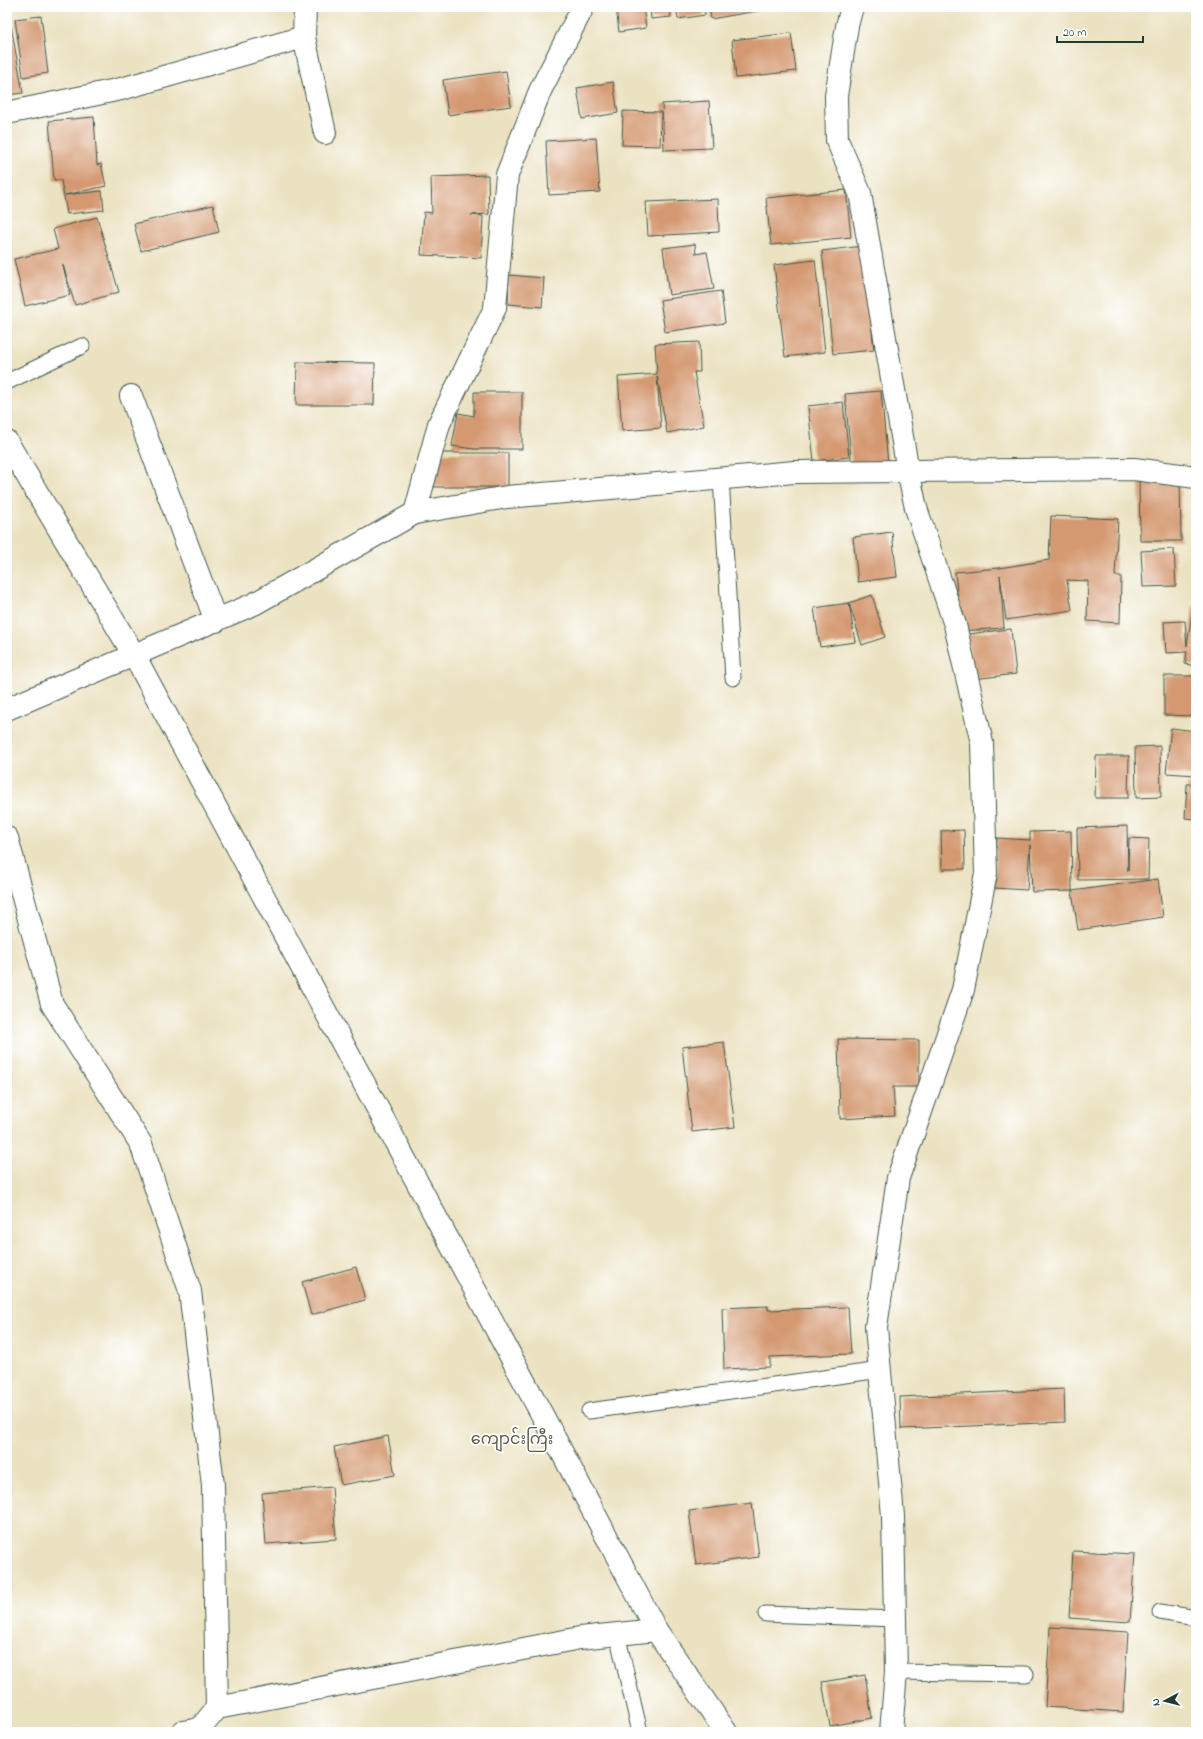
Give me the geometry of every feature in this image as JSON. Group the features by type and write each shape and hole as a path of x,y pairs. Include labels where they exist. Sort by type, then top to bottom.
{"street":[{"path":"305,7 304,37 325,134"},
{"path":"415,513 439,424 495,308 507,175 540,91 583,7"},
{"path":"852,7 847,26 836,96 837,140 860,193 908,471 916,508 955,625 982,743 986,873 963,990 898,1178 876,1327 893,1516 896,1672 891,1732"},
{"path":"7,113 121,89 304,37"},
{"path":"131,396 216,621"},
{"path":"7,442 134,655 656,1630 726,1732"},
{"path":"7,709 254,604 415,513 507,497 794,472 1134,469 1196,477"},
{"path":"7,838 52,1004 141,1144 190,1291 213,1485 217,1708 200,1729 182,1732"},
{"path":"217,1708 580,1638 656,1630"}],"lane":[{"path":"7,382 82,346"},
{"path":"722,478 733,678"},
{"path":"589,1411 880,1370"},
{"path":"1160,1612 1196,1618"},
{"path":"766,1614 895,1619"},
{"path":"617,1634 640,1732"},
{"path":"896,1672 1026,1674"}],"building":[{"path":"616,7 643,7 646,28 619,32"},
{"path":"650,7 670,7 671,17 651,19"},
{"path":"676,7 704,7 705,15 678,19"},
{"path":"709,7 761,7 762,10 711,19"},
{"path":"41,16 48,73 23,77 15,19"},
{"path":"11,26 23,93 7,95 7,27"},
{"path":"791,33 796,71 736,78 732,40"},
{"path":"506,71 511,106 448,115 443,80"},
{"path":"613,82 618,113 582,119 577,88"},
{"path":"709,101 712,148 664,150 662,104"},
{"path":"623,111 661,112 660,146 622,145"},
{"path":"94,117 97,165 101,164 106,186 65,195 102,191 104,210 67,214 61,180 54,180 49,121"},
{"path":"596,138 600,192 549,195 546,141"},
{"path":"488,175 489,214 471,215 483,216 481,258 421,255 424,212 432,213 431,177"},
{"path":"846,190 851,237 771,245 766,198"},
{"path":"718,199 719,232 648,236 646,202"},
{"path":"213,205 219,232 141,251 134,224"},
{"path":"97,217 119,292 75,305 63,265 70,295 25,306 14,259 58,249 53,229"},
{"path":"695,244 696,254 707,252 714,289 669,295 663,248"},
{"path":"863,246 874,350 833,354 822,251"},
{"path":"815,260 825,352 785,357 774,265"},
{"path":"509,275 544,278 542,307 508,304"},
{"path":"721,291 725,323 665,332 660,300"},
{"path":"699,342 700,372 694,372 704,426 667,433 657,376 661,428 622,431 618,377 657,374 655,344"},
{"path":"297,362 375,363 374,405 296,405"},
{"path":"881,391 888,464 852,468 845,394"},
{"path":"474,392 522,392 522,449 474,449 452,446 458,413 474,416"},
{"path":"843,402 849,457 814,461 808,406"},
{"path":"434,453 508,453 508,487 434,487"},
{"path":"1180,477 1181,541 1140,541 1139,478"},
{"path":"1051,516 1118,519 1115,576 1121,576 1120,623 1087,621 1088,581 1067,580 1072,610 1006,620 1000,575 1004,628 961,631 955,572 999,568 1049,560"},
{"path":"892,532 897,577 858,582 853,537"},
{"path":"1174,549 1176,586 1143,587 1141,551"},
{"path":"872,595 885,637 862,645 849,603"},
{"path":"849,603 855,642 820,647 814,608"},
{"path":"1193,606 1196,606 1196,666 1185,664 1187,652 1166,653 1164,622 1185,621 1187,646"},
{"path":"1011,629 1016,674 973,679 968,634"},
{"path":"1164,676 1196,676 1196,716 1164,715"},
{"path":"1171,728 1196,731 1196,775 1166,773"},
{"path":"1160,746 1161,797 1136,798 1135,747"},
{"path":"1096,756 1129,756 1128,798 1095,798"},
{"path":"1187,784 1196,784 1196,819 1185,818"},
{"path":"1127,826 1128,871 1129,838 1149,839 1148,879 1078,880 1077,828"},
{"path":"964,830 965,869 942,869 941,831"},
{"path":"1071,831 1072,891 1032,892 1030,845 1027,890 994,888 997,838 1030,840 1030,832"},
{"path":"1158,879 1163,917 1078,930 1072,891"},
{"path":"838,1039 919,1040 919,1087 893,1087 895,1116 840,1119"},
{"path":"724,1042 735,1127 692,1132 682,1047"},
{"path":"356,1267 365,1300 311,1315 302,1282"},
{"path":"768,1306 768,1310 848,1307 851,1354 770,1357 770,1367 724,1369 722,1308"},
{"path":"1064,1389 1065,1422 901,1429 900,1397"},
{"path":"388,1436 395,1475 341,1485 334,1447"},
{"path":"332,1487 336,1539 266,1544 262,1493"},
{"path":"752,1503 759,1557 696,1565 689,1511"},
{"path":"1073,1551 1135,1554 1130,1622 1069,1618"},
{"path":"1050,1627 1128,1632 1123,1712 1045,1707"},
{"path":"865,1675 872,1718 830,1726 822,1682"}],"district":[{"name":"ကျောင်းကြီး","path":"512,1440"}]}
